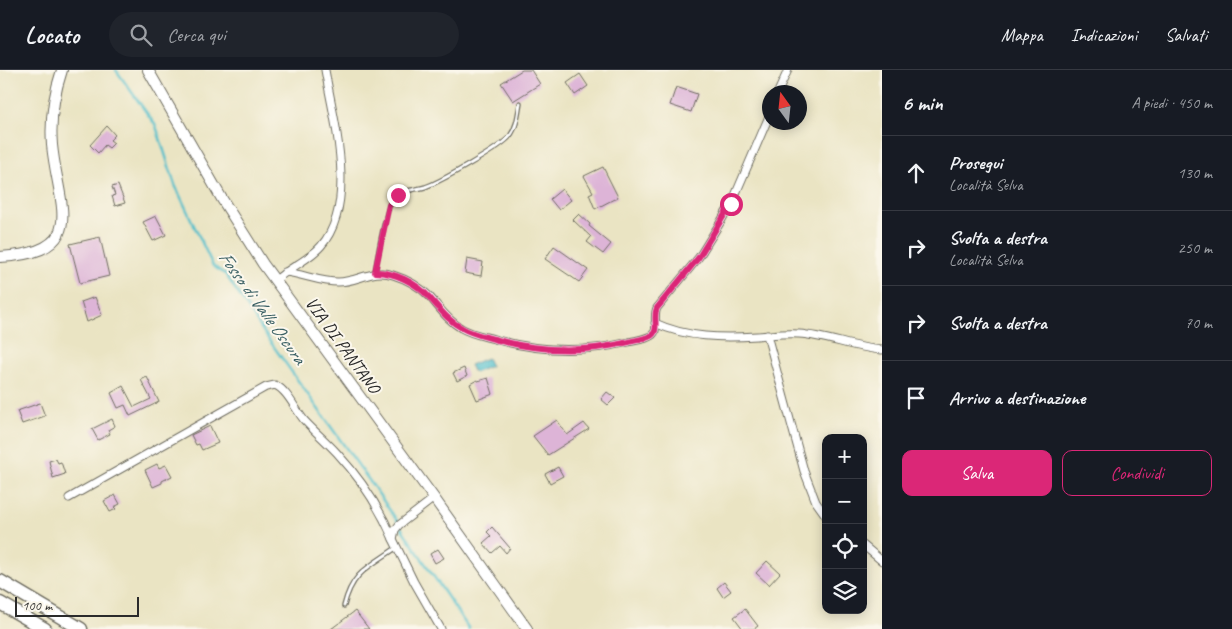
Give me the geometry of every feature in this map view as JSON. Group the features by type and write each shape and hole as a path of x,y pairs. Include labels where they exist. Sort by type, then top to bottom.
{"highway":[{"path":"0,582 81,629"},
{"path":"0,603 45,629"}],"street":[{"path":"0,257 22,255 44,248 53,242 60,232 62,210 52,143 54,106 62,70"},
{"name":"VIA DI PANTANO","path":"148,70 234,219 275,281 434,498 527,629"},
{"path":"275,281 321,246 332,230 338,210 341,195 341,172 325,70"},
{"path":"781,85 788,70"},
{"path":"285,272 340,282 375,272 384,272 416,286 428,295 451,321 464,330 520,346 564,350 604,347 650,336 655,332 654,316 657,308 699,257 724,216 763,130"},
{"path":"655,324 681,333 699,336 804,334 848,345 882,350"},
{"path":"768,335 804,471 816,502 822,510"},
{"path":"69,498 266,387 275,385 282,389 306,421 360,480 378,505 414,582 441,629"},
{"path":"393,539 395,530 399,525 434,498"},
{"path":"867,548 882,561"}],"lane":[{"path":"375,272 388,209 393,199 405,192 432,184 503,143 513,131 520,104"},
{"path":"344,606 350,587 357,576 397,548"}],"water":[{"path":"487,358 491,366 474,373 470,365"}],"building":[{"path":"522,70 531,70 540,84 513,101 501,83"},
{"path":"580,74 588,86 575,95 567,83"},
{"path":"676,87 697,94 691,112 670,105"},
{"path":"107,126 115,135 110,140 114,143 109,148 105,145 98,153 90,145"},
{"path":"603,167 618,197 595,209 589,194 593,192 584,176"},
{"path":"118,185 125,203 115,206 112,196 115,195 112,187"},
{"path":"562,189 571,200 559,210 550,199"},
{"path":"579,214 590,224 589,226 611,244 603,254 587,242 591,237 573,220"},
{"path":"156,216 166,235 153,241 143,222"},
{"path":"100,237 109,276 80,283 70,244"},
{"path":"554,246 588,270 579,282 545,259"},
{"path":"467,259 483,262 481,276 465,273"},
{"path":"95,297 102,315 87,322 81,302"},
{"path":"464,368 467,376 457,381 453,373"},
{"path":"147,377 159,402 130,416 125,405 118,408 111,393 123,386 134,407 151,399 141,380"},
{"path":"488,378 493,394 477,400 470,384 477,380"},
{"path":"607,392 615,398 608,405 601,399"},
{"path":"40,403 45,416 22,424 17,411"},
{"path":"112,419 115,426 108,430 110,434 98,440 92,429"},
{"path":"557,420 567,435 584,423 589,429 548,455 533,436"},
{"path":"210,426 218,443 202,450 199,444 196,445 191,435"},
{"path":"56,459 58,463 61,462 65,474 53,478 49,461"},
{"path":"157,464 159,468 166,465 172,476 153,487 145,470"},
{"path":"558,467 563,476 550,483 545,474"},
{"path":"115,495 120,504 110,512 104,501"},
{"path":"492,527 510,548 506,553 500,546 492,553 483,543 491,536 487,532"},
{"path":"438,549 444,558 435,563 430,554"},
{"path":"767,561 780,573 769,585 756,573"},
{"path":"724,582 731,591 723,597 717,588"},
{"path":"745,609 758,626 754,629 743,629 734,617"},
{"path":"355,611 369,629 331,629"}],"waterway":[{"name":"Fosso di Valle Oscura","path":"116,70 156,126 175,185 213,266 226,275 269,340 398,522"},
{"name":"Fosso di Valle Oscura","path":"400,526 469,629"}],"route":[{"path":"398,195 389,205 375,272 384,272 396,276 416,286 428,295 451,321 460,328 520,346 564,350 610,346 654,334 656,328 654,316 657,308 699,257 731,204"}]}
